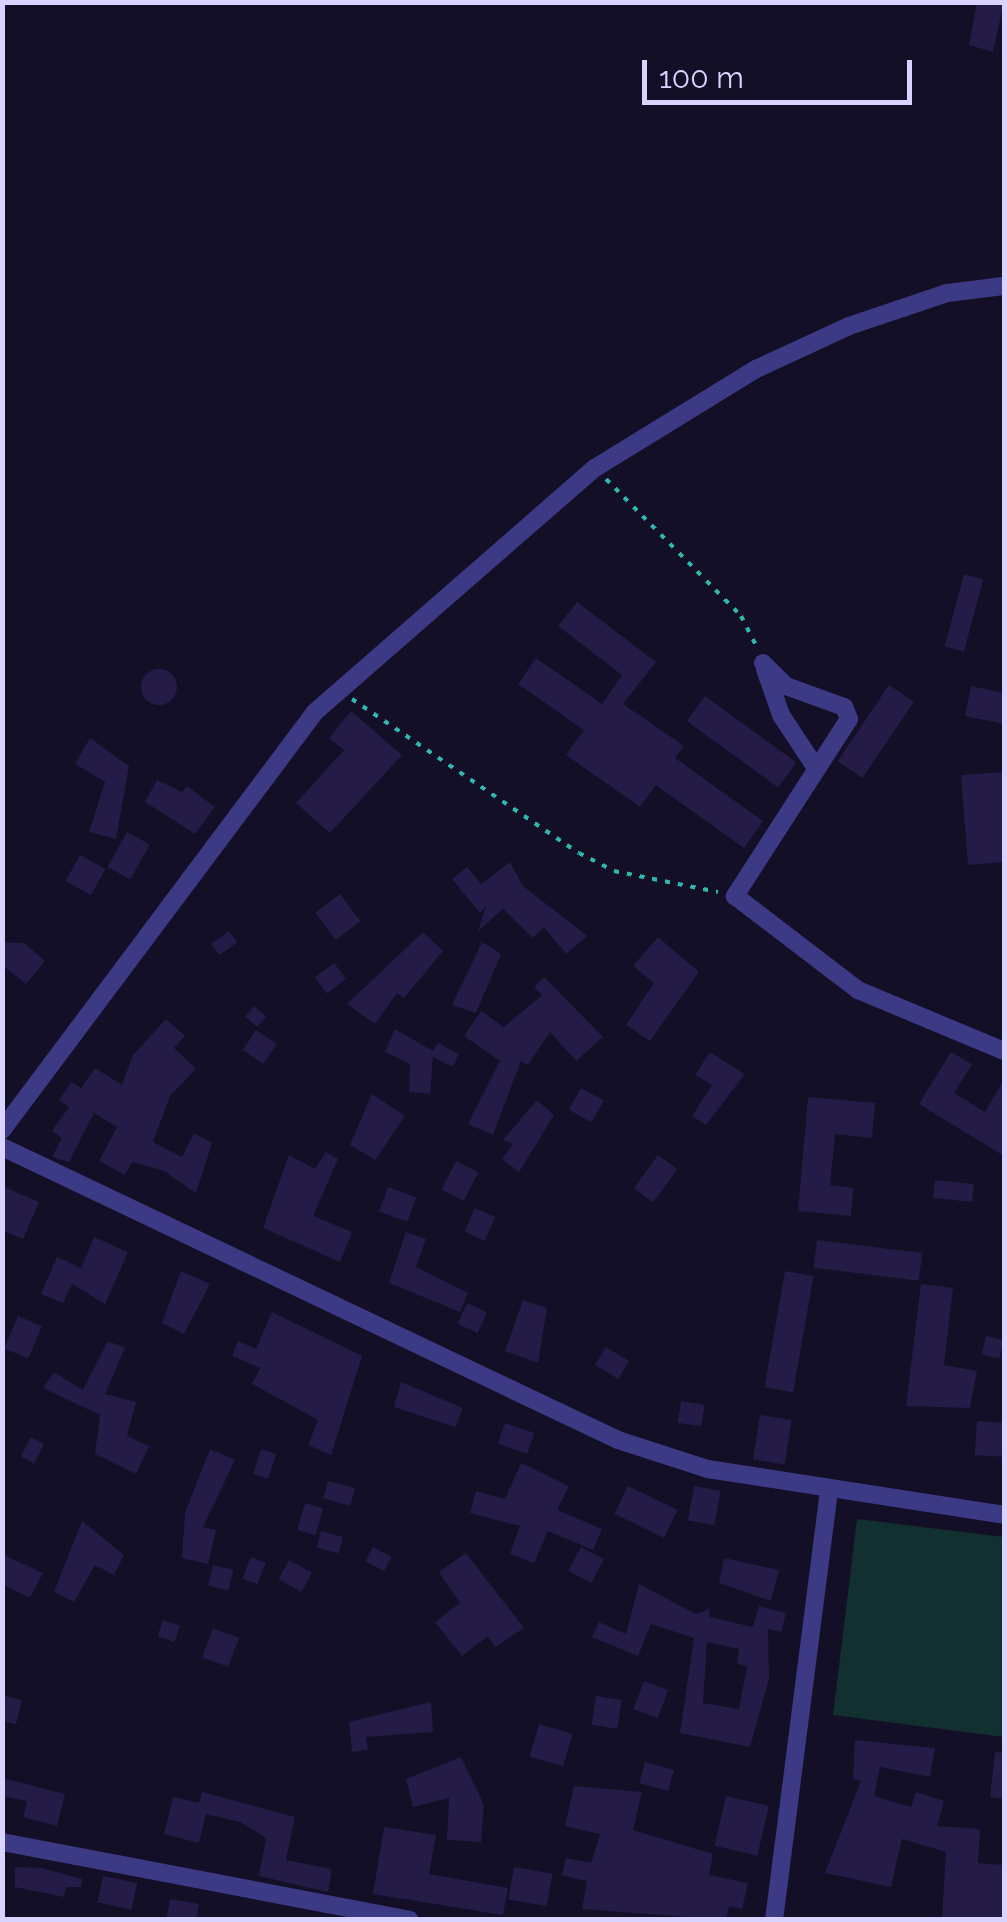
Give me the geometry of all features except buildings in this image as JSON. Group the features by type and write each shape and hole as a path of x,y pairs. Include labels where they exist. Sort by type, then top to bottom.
{"street":[{"path":"2,1130 253,791 339,692 596,468 756,369 849,326 947,293 1004,286"},
{"path":"763,663 781,716 816,768"},
{"path":"763,663 786,686 848,714 736,896 858,990 1004,1051"},
{"path":"2,1146 618,1440 829,1492 1004,1515"},
{"path":"774,1920 829,1492"},
{"path":"2,1842 410,1920"}],"path":[{"path":"596,468 741,616 763,663"},
{"path":"339,692 579,854 614,871 736,896"}],"green space":[{"path":"857,1519 1004,1537 1004,1737 833,1715"}]}
